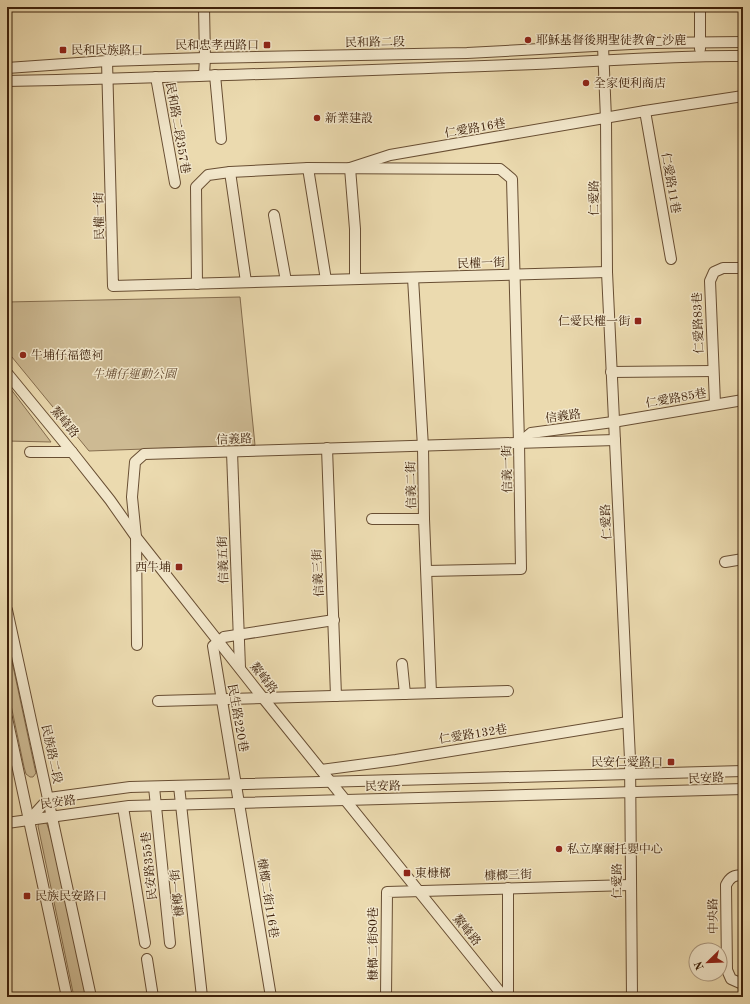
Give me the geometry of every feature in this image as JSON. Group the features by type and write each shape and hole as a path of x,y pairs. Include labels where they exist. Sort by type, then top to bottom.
{"street":[{"path":"204,7 204,75"},
{"path":"700,7 700,55"},
{"name":"民和路二段","path":"7,68 108,61 467,53 700,42 743,42"},
{"name":"仁愛路","path":"602,46 606,119 607,272 630,775 632,997"},
{"path":"7,81 108,79 603,62 700,55 743,56"},
{"name":"民權一街","path":"108,61 113,286 607,272"},
{"path":"215,75 221,139"},
{"name":"民和路二段357巷","path":"156,77 175,182"},
{"path":"606,119 645,111 743,96"},
{"name":"仁愛路11巷","path":"645,111 671,259"},
{"name":"仁愛路16巷","path":"350,168 390,155 606,119"},
{"path":"197,284 196,186 208,175 230,172 308,168 350,168 355,229 355,279"},
{"path":"308,168 326,280"},
{"name":"信義一街","path":"350,168 500,169 512,179 521,569 427,571"},
{"path":"230,172 246,282"},
{"path":"274,215 286,281"},
{"name":"仁愛路83巷","path":"715,404 710,281 714,272 723,268 743,268"},
{"name":"信義二街","path":"413,278 423,447 424,519 431,693"},
{"path":"611,372 713,372"},
{"name":"鰲峰路","path":"7,373 110,500 136,537 263,698 504,997"},
{"name":"仁愛路85巷","path":"614,422 743,400"},
{"name":"信義路","path":"519,443 531,433 614,422"},
{"name":"信義路","path":"137,645 136,537 132,497 135,462 144,454 327,448 423,447 615,440"},
{"name":"信義三街","path":"327,448 336,696"},
{"path":"30,452 72,452"},
{"name":"信義五街","path":"232,452 240,668"},
{"path":"372,519 424,519"},
{"path":"725,562 743,559"},
{"name":"民族路二段","path":"7,610 53,816 91,997"},
{"path":"218,641 224,637 334,620"},
{"name":"民生路220巷","path":"218,641 213,646 239,803"},
{"path":"402,664 405,694"},
{"path":"158,701 508,691"},
{"path":"7,718 67,997"},
{"name":"仁愛路132巷","path":"321,770 396,760 628,722"},
{"name":"民安路","path":"29,820 48,798 130,787 743,771"},
{"name":"槺榔一街","path":"179,786 202,997"},
{"name":"民安路355巷","path":"154,787 170,943"},
{"name":"民安路","path":"29,820 123,806 743,789"},
{"name":"槺榔二街116巷","path":"239,803 271,997"},
{"path":"123,806 145,944"},
{"path":"7,823 29,820"},
{"name":"中央路","path":"743,875 736,875 729,878 726,885 727,970 731,979 743,983"},
{"name":"槺榔三街","path":"386,892 630,885"},
{"path":"508,888 508,997"},
{"name":"槺榔二街80巷","path":"386,892 386,997"},
{"path":"147,959 153,997"}],"green space":[{"name":"牛埔仔運動公園","path":"240,297 255,445 89,451 7,351 7,302"},
{"path":"7,384 51,442 7,441"},
{"path":"7,638 36,773 33,777 26,774 24,767 7,686"},
{"path":"44,822 47,824 54,847 86,997 74,997 38,826 39,823"}],"place":[{"name":"耶穌基督後期聖徒教會_沙鹿","path":"528,40"},
{"name":"民和忠孝西路口","path":"267,45"},
{"name":"民和民族路口","path":"63,50"},
{"name":"全家便利商店","path":"586,83"},
{"name":"新業建設","path":"317,118"},
{"name":"仁愛民權一街","path":"638,321"},
{"name":"牛埔仔福德祠","path":"23,355"},
{"name":"西牛埔","path":"179,567"},
{"name":"民安仁愛路口","path":"671,762"},
{"name":"私立摩爾托嬰中心","path":"559,849"},
{"name":"東槺榔","path":"407,873"},
{"name":"民族民安路口","path":"27,896"}]}
